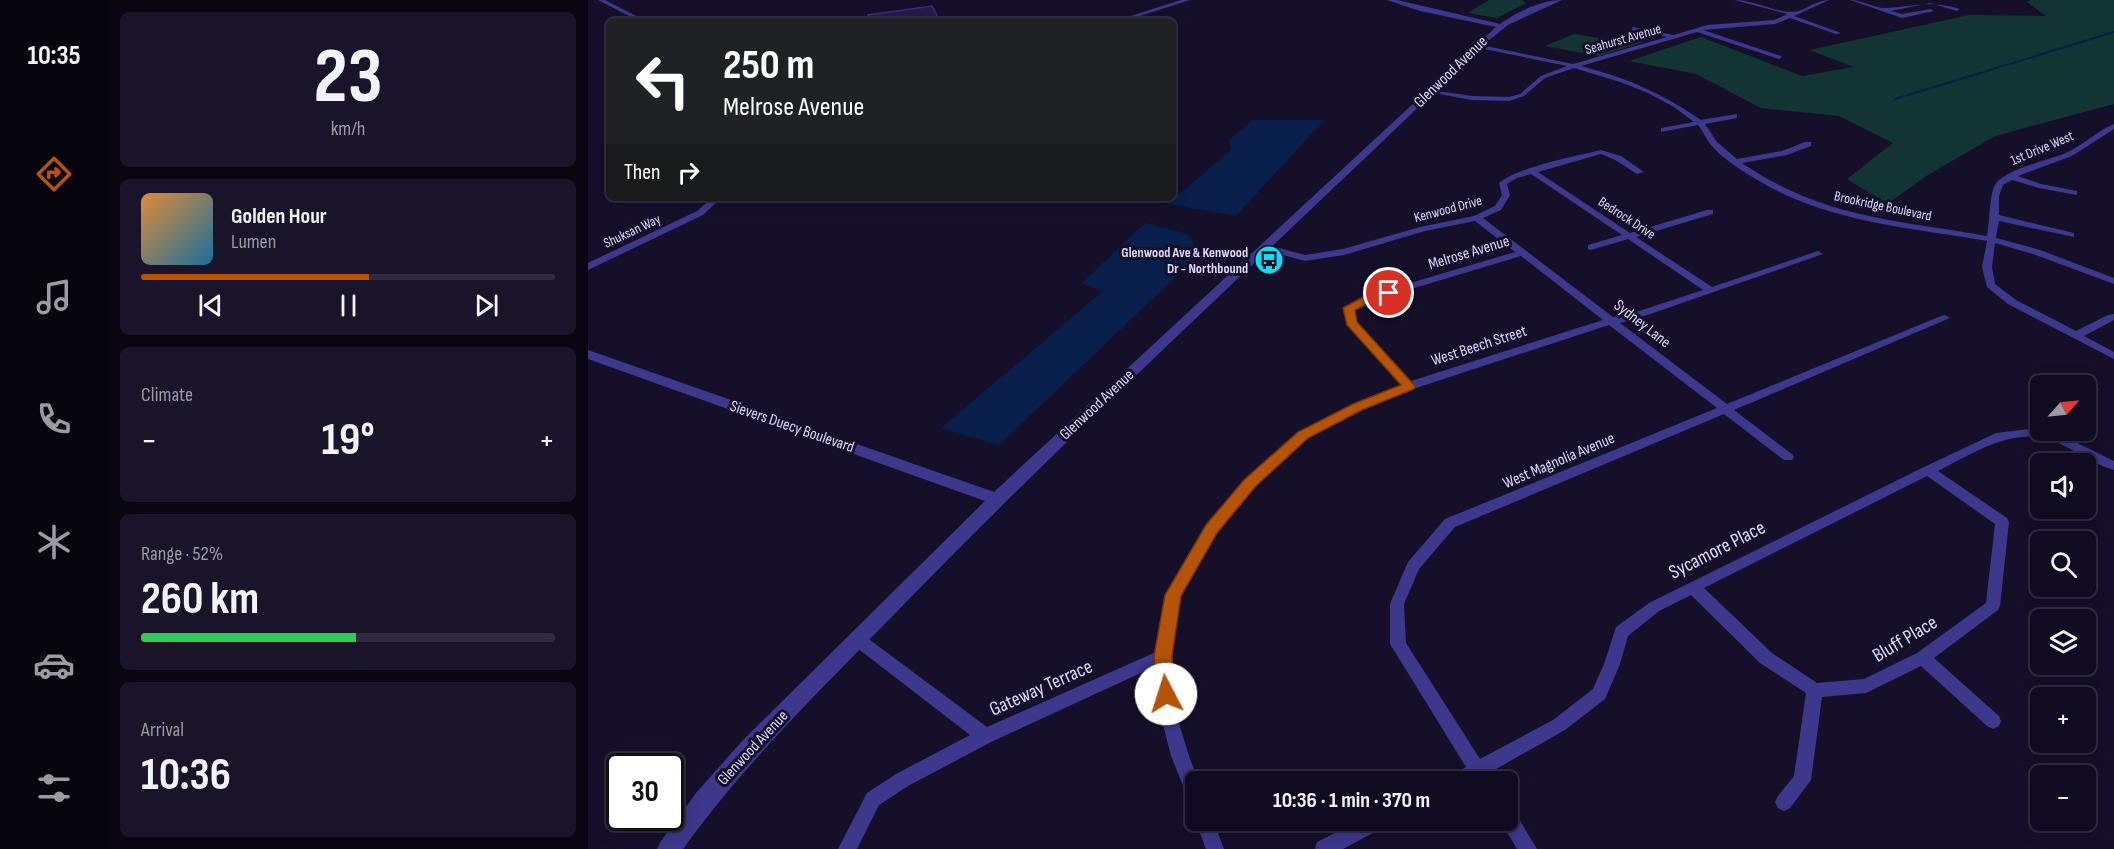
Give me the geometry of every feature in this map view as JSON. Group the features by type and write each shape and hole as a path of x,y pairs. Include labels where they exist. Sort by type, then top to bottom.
{"street":[{"path":"601,0 637,18"},
{"path":"1128,18 1187,0"},
{"path":"1392,0 1420,9 1501,26"},
{"name":"Glenwood Avenue","path":"669,849 704,801 752,747 997,499 1431,92 1476,46 1501,26 1534,8 1558,0"},
{"path":"1737,0 1792,15 1838,33"},
{"name":"Seahurst Avenue","path":"1431,92 1472,98 1509,99 1522,95 1539,80 1573,66 1698,30 1764,23 1792,15 1826,0"},
{"path":"1853,0 1902,16 1930,11"},
{"path":"1883,10 1930,1 1958,9"},
{"path":"1633,29 1676,36"},
{"path":"1698,30 1779,57"},
{"name":"Brookridge Boulevard","path":"1476,46 1573,66 1637,87 1663,99 1700,123 1712,141 1757,178 1822,206 1879,221 1991,240 2030,251 2114,281"},
{"path":"1664,130 1734,116"},
{"name":"1st Drive West","path":"2075,336 2012,302 1990,285 1987,267 1995,217 1995,196 1999,184 2010,176 2070,154 2114,126"},
{"path":"1735,162 1784,153 1808,144"},
{"name":"Kenwood Drive","path":"1266,247 1305,258 1344,252 1423,229 1477,218 1498,208 1506,195 1503,183 1514,176 1601,152 1618,158 1640,172"},
{"name":"Bedrock Drive","path":"1530,170 1709,289"},
{"path":"2010,176 2039,186 2074,193"},
{"name":"Shuksan Way","path":"588,267 700,213 714,201"},
{"path":"1591,247 1710,212"},
{"path":"1995,217 2071,235"},
{"name":"Sydney Lane","path":"1477,218 1788,457"},
{"name":"Melrose Avenue","path":"1409,386 1351,322 1349,308 1367,299 1522,253"},
{"name":"West Beech Street","path":"1186,771 1168,713 1163,656 1173,595 1212,529 1250,483 1303,435 1357,407 1409,386 1610,321 1629,318 1709,289 1818,254"},
{"path":"2075,336 2112,317"},
{"name":"West Magnolia Avenue","path":"1479,771 1398,644 1397,604 1413,566 1450,523 1945,318"},
{"path":"2075,336 2114,356"},
{"name":"Sievers Duecy Boulevard","path":"588,354 997,499"},
{"name":"Sycamore Place","path":"1489,771 1599,694 1612,664 1621,632 1654,607 2000,436 2030,433"},
{"path":"2069,441 2114,466"},
{"name":"Bluff Place","path":"1815,690 1866,686 1923,658 1993,606 2002,522 1928,470"},
{"path":"1694,588 1766,658 1815,690 1802,780 1784,801"},
{"name":"Gateway Terrace","path":"857,639 985,736 1163,656"},
{"path":"1923,658 1993,721"},
{"path":"847,849 873,799 902,780 985,736"},
{"path":"1208,831 1215,849"},
{"path":"1324,849 1359,831"},
{"path":"1517,831 1528,849"}],"green space":[{"path":"1489,0 1522,0 1526,3 1497,18 1468,13"},
{"path":"2031,0 2114,0 2114,104 1995,136 1928,175 1887,204 1847,179 1893,143 1839,116 1761,108 1696,74 1629,61 1701,37 1802,76 1853,67 1810,50 1969,15 2046,16 2027,2"},
{"path":"1574,34 1644,42 1599,56 1545,46"}],"water":[{"path":"1252,120 1324,120 1236,216 1167,204 1176,201 1176,196 1231,150 1229,140"},
{"path":"1145,223 1188,234 1200,254 999,445 941,428 1103,291 1082,283"}],"building":[{"path":"932,6 938,18 868,18 868,15"}],"waterway":[{"path":"1895,99 2114,32"}],"place":[{"name":"Glenwood Ave & Kenwood Dr - Northbound","path":"1269,260"}],"route":[{"path":"1166,694 1163,656 1173,595 1212,529 1250,483 1303,435 1357,407 1409,386 1351,322 1349,308 1367,299 1389,293"}]}
